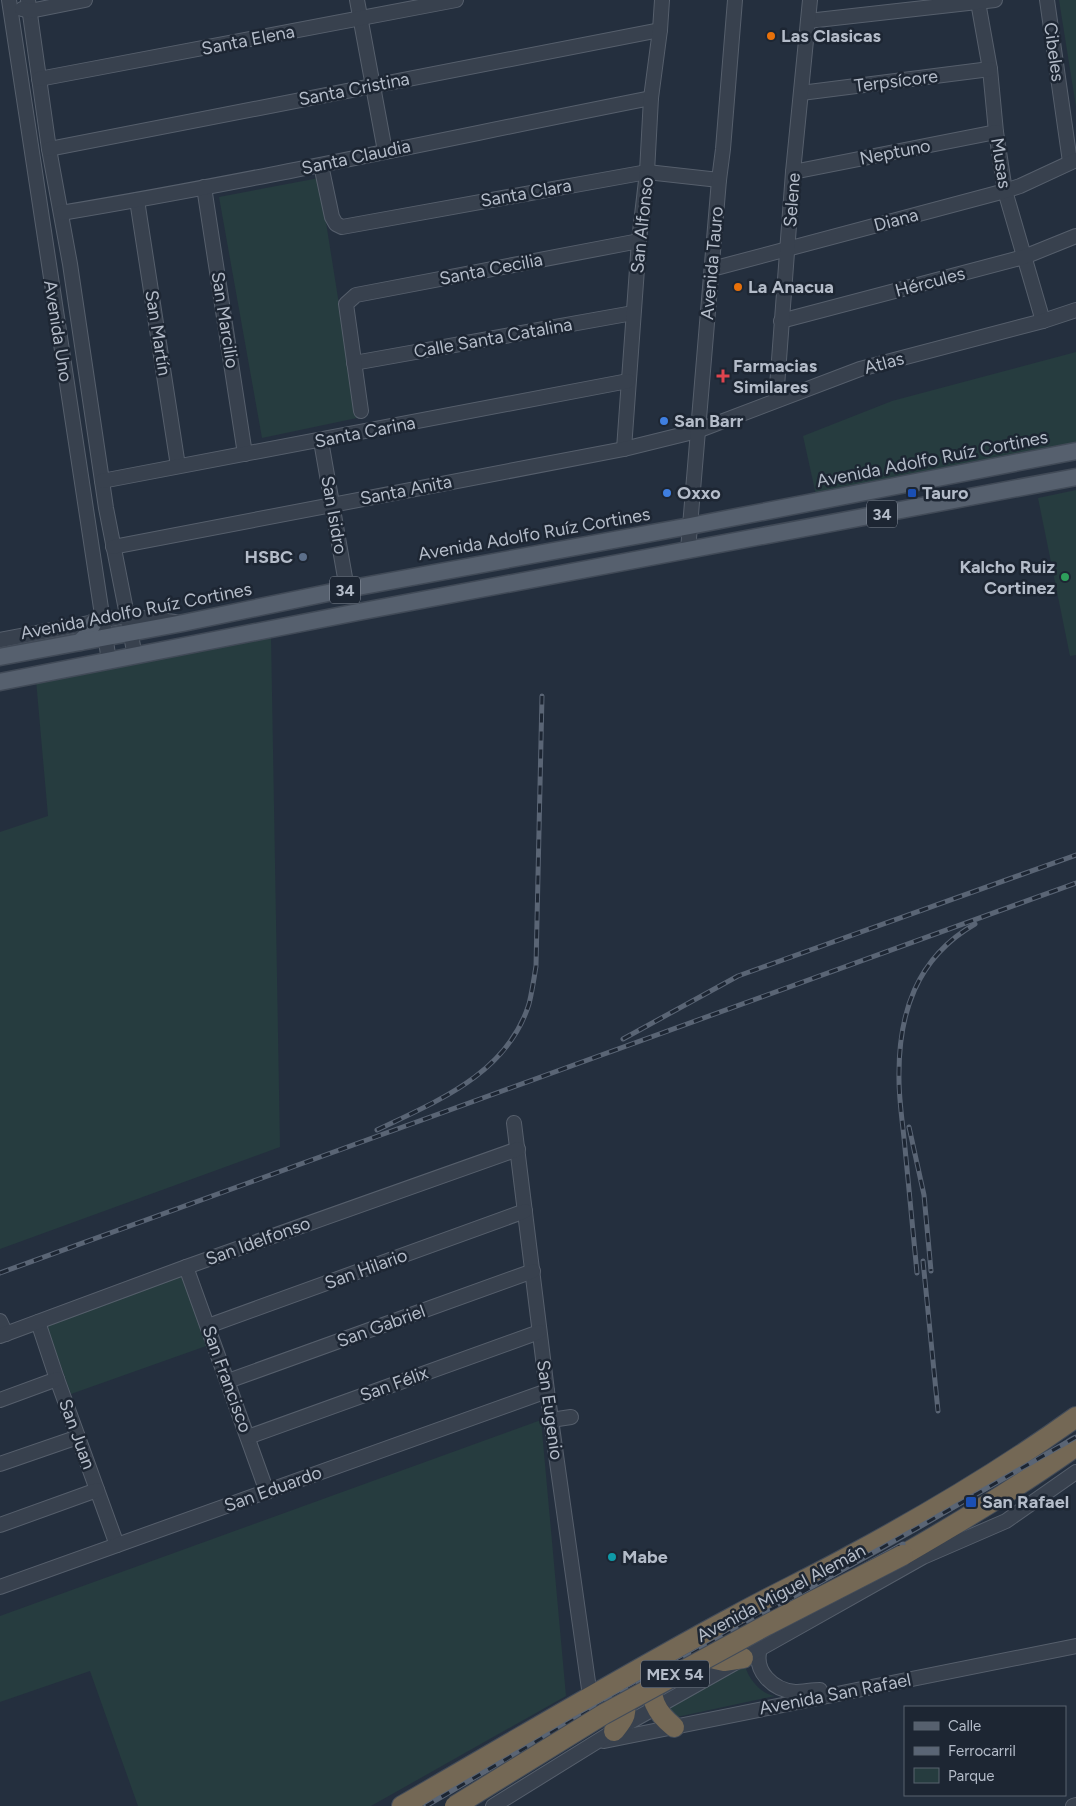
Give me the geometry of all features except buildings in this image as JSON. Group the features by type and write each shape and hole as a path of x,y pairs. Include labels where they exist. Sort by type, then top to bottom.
{"highway":[{"name":"Avenida Miguel Alemán","path":"402,1806 590,1696 735,1615 849,1557 988,1478 1076,1417"},
{"name":"Avenida Miguel Alemán","path":"455,1806 636,1696 767,1625 903,1555 972,1516 1032,1478 1076,1446"},
{"path":"923,1557 972,1516"},
{"path":"674,1727 664,1719 656,1707 653,1690 657,1677 663,1670 688,1653 822,1577 849,1557"},
{"path":"714,1639 711,1648 715,1659 724,1661 751,1653"},
{"path":"590,1696 614,1694 623,1702 626,1714 614,1731"}],"main road":[{"name":"Avenida Adolfo Ruíz Cortines","path":"0,658 347,589 690,526 1076,451"},
{"name":"34","path":"0,682 358,612 1076,477"},
{"path":"80,642 99,620"}],"street":[{"path":"9,2 18,8 29,5 85,0"},
{"path":"357,0 385,151"},
{"name":"Santa Elena","path":"39,79 456,0"},
{"name":"San Alfonso","path":"624,449 633,312 647,172 651,98 662,0"},
{"name":"Avenida Tauro","path":"690,526 718,180 723,149 735,0"},
{"name":"Selene","path":"776,400 793,172 810,0"},
{"path":"808,21 995,0"},
{"name":"Cibeles","path":"1047,0 1073,161"},
{"name":"Avenida Uno","path":"9,2 86,511 99,620 107,636 110,661"},
{"name":"Musas","path":"978,2 990,69 996,132 1005,191 1043,321"},
{"path":"14,30 18,20 29,5"},
{"name":"Avenida Uno","path":"29,5 49,149 70,264 106,508 135,656"},
{"name":"Santa Cristina","path":"49,149 660,30"},
{"name":"Terpsícore","path":"801,93 990,69"},
{"name":"Santa Claudia","path":"61,213 322,164 651,98"},
{"name":"Neptuno","path":"793,172 996,132"},
{"name":"Diana","path":"712,269 1005,191 1073,161"},
{"name":"Santa Clara","path":"322,164 332,218 336,224 342,227 647,172 718,180"},
{"name":"San Marcilio","path":"204,187 245,454"},
{"name":"San Martín","path":"137,200 178,466"},
{"name":"Hércules","path":"781,321 1024,257 1076,236"},
{"name":"Santa Cecilia","path":"354,363 346,304 356,295 639,241"},
{"path":"48,268 70,264"},
{"name":"Atlas","path":"697,431 860,369 1043,321 1076,310"},
{"name":"Calle Santa Catalina","path":"354,363 633,312"},
{"path":"354,363 361,410"},
{"name":"Santa Carina","path":"102,481 628,381"},
{"name":"Santa Anita","path":"113,547 624,449 697,431"},
{"name":"San Isidro","path":"321,440 347,589"},
{"path":"86,511 106,508"},
{"path":"688,550 690,526"},
{"path":"0,640 126,616 183,623"},
{"name":"San Eugenio","path":"514,1123 539,1332 590,1696"},
{"name":"San Idelfonso","path":"2,1330 38,1322 186,1267 518,1149"},
{"name":"San Hilario","path":"208,1326 525,1211"},
{"name":"San Francisco","path":"186,1267 267,1492"},
{"name":"San Gabriel","path":"228,1381 533,1270"},
{"name":"San Juan","path":"38,1322 117,1545"},
{"name":"San Félix","path":"248,1436 539,1332"},
{"path":"0,1400 57,1379"},
{"name":"San Eduardo","path":"0,1587 547,1391"},
{"path":"551,1420 570,1416"},
{"path":"0,1464 78,1437"},
{"name":"Avenida Miguel Alemán","path":"493,1806 614,1731 923,1557 1006,1521 1076,1472"},
{"path":"0,1525 97,1490"},
{"name":"Avenida San Rafael","path":"751,1653 764,1676 778,1686 798,1692 827,1688 1076,1638"},
{"name":"Avenida San Rafael","path":"595,1743 1076,1646"}],"green space":[{"path":"1059,0 1076,0 1076,107"},
{"path":"319,178 357,418 262,438 219,197"},
{"path":"1076,352 1076,445 816,495 803,436 892,401"},
{"name":"Kalcho Ruiz Cortinez","path":"1076,490 1076,655 1070,656 1038,498"},
{"path":"271,636 280,1147 0,1249 0,832 48,816 36,680"},
{"path":"179,1274 185,1277 209,1345 71,1394 47,1327 49,1321"},
{"path":"541,1420 566,1696 371,1806 138,1806 90,1671 0,1702 0,1616"},
{"path":"744,1663 748,1674 755,1684 764,1692 775,1696 677,1717 664,1708"}],"railway":[{"path":"377,1130 446,1096 487,1067 504,1049 519,1028 529,1004 536,966 542,696"},
{"path":"623,1039 738,976 1076,855"},
{"path":"0,1273 1076,883"},
{"path":"917,1273 900,1096 899,1079 902,1032 914,990 925,971 938,953 975,924"},
{"path":"909,1127 924,1195 931,1271"},
{"path":"923,1261 938,1411"},
{"path":"426,1806 568,1723 1076,1437"},
{"path":"578,1726 903,1544"}],"place":[{"name":"Las Clasicas","path":"771,36"},
{"name":"La Anacua","path":"738,287"},
{"name":"Farmacias Similares","path":"723,376"},
{"name":"San Barr","path":"664,421"},
{"name":"Oxxo","path":"667,493"},
{"name":"Tauro","path":"912,493"},
{"name":"HSBC","path":"303,557"},
{"name":"Kalcho Ruiz Cortinez","path":"1065,577"},
{"name":"San Rafael","path":"971,1502"},
{"name":"Mabe","path":"612,1557"}]}
